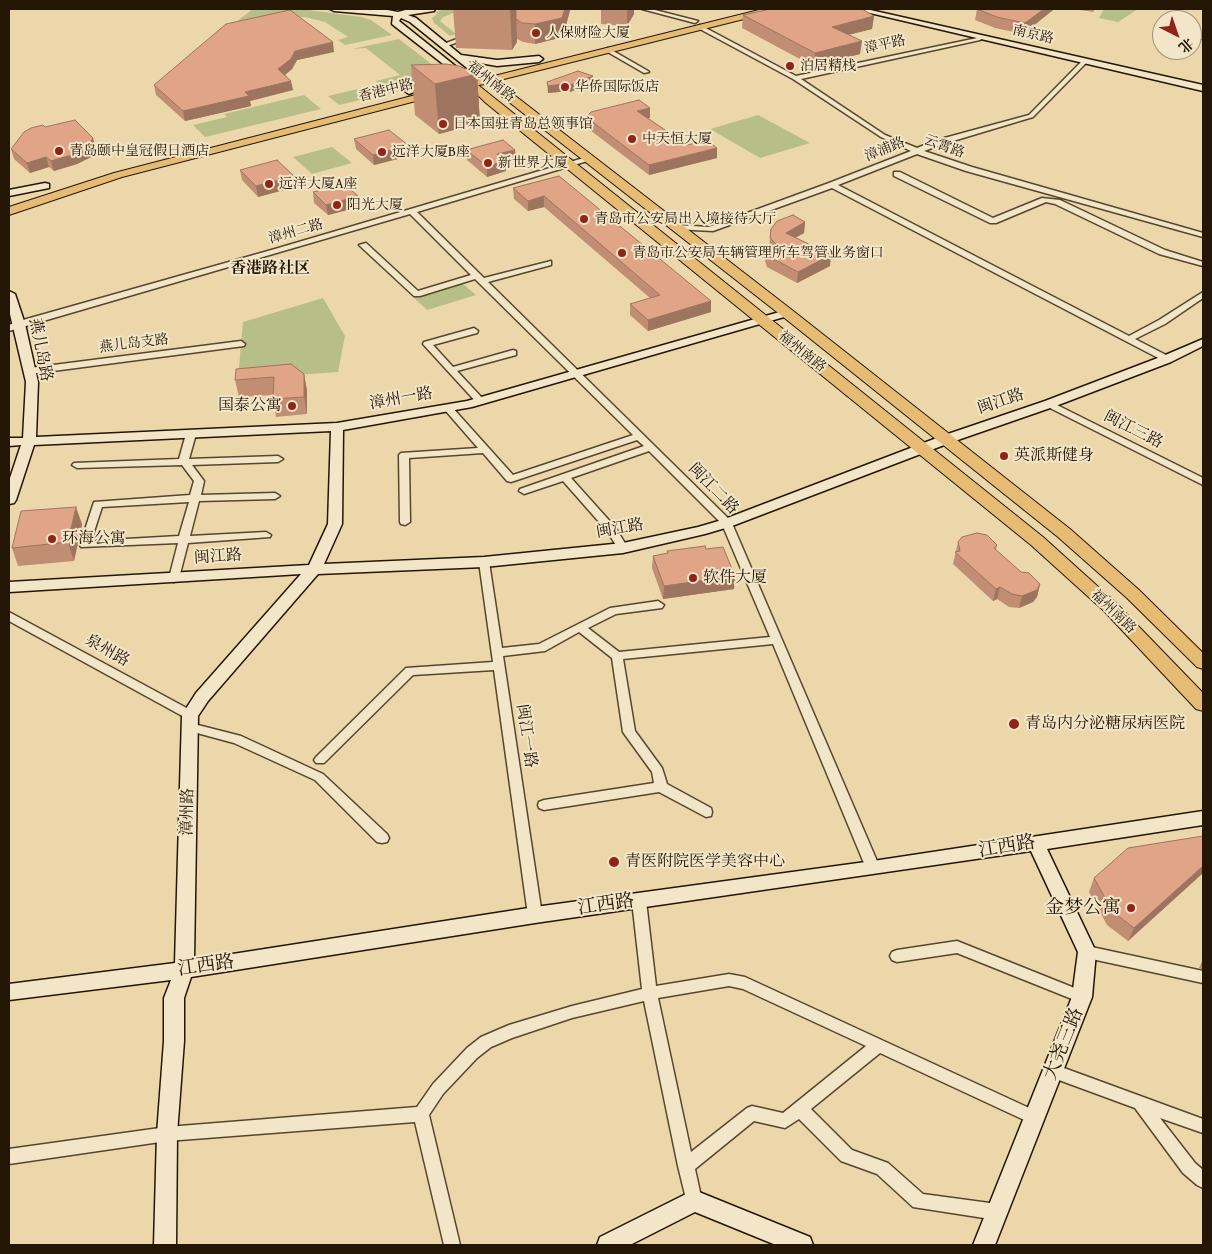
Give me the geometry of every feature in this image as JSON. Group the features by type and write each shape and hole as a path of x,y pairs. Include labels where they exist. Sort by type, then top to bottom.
{"main road":[{"path":"334,9 398,14 431,9"},
{"path":"366,9 377,9"},
{"path":"370,9 398,14"},
{"name":"香港中路","path":"538,64 608,50 743,9"},
{"name":"香港中路","path":"9,211 118,175 456,84 697,24 773,9"},
{"name":"南京路","path":"857,9 1203,88"},
{"name":"南京路","path":"876,9 1203,83"},
{"path":"412,20 418,10"},
{"path":"349,11 394,22 398,14"},
{"name":"福州南路","path":"398,14 412,20 459,56 456,84"},
{"name":"福州南路","path":"394,22 440,60 456,84 490,101 1037,541 1109,606 1203,704"},
{"path":"459,56 485,63 538,64"},
{"path":"440,60 456,84"},
{"path":"510,97 512,83 538,64"},
{"name":"香港中路","path":"9,200 54,184 171,151 409,91 456,84"},
{"name":"福州南路","path":"456,84 510,97 590,159 1064,532 1133,594 1203,663"},
{"path":"9,194 54,184"},
{"name":"燕儿岛路","path":"9,294 12,326 22,384 19,441 9,473"},
{"name":"漳州一路","path":"19,441 337,427 480,401 787,313"},
{"name":"燕儿岛路","path":"9,500 32,382 30,371 12,326"},
{"name":"闽江路","path":"9,587 314,569 484,562 623,548 728,523 947,439 1049,404 1167,359 1203,342"},
{"path":"190,721 202,697 314,569 335,524 337,427"},
{"name":"漳州路","path":"165,1245 167,1134 174,1041 174,998 184,970 190,721"},
{"name":"江西路","path":"9,992 184,970 535,915 873,868 1203,818"},
{"path":"1036,843 1073,926 1088,952"},
{"name":"大尧三路","path":"984,1245 1082,997 1088,952"},
{"path":"608,1245 694,1200 802,1245"}],"street":[{"name":"云霄路","path":"645,9 697,24 795,78 883,136 917,151 969,169 1203,234"},
{"path":"444,45 480,33"},
{"name":"漳平路","path":"795,78 980,38"},
{"path":"608,50 646,72"},
{"name":"漳浦路","path":"676,226 710,229 832,185 940,142 1031,116 1085,61"},
{"name":"漳州二路","path":"12,326 412,212 590,159"},
{"path":"898,174 993,221 1045,200 1057,202 1162,252 1203,264"},
{"path":"832,185 1167,359"},
{"name":"闽江二路","path":"412,212 728,523 873,868"},
{"path":"698,243 710,229"},
{"path":"363,245 417,294 548,263"},
{"path":"1129,339 1162,322 1203,294"},
{"path":"474,331 427,344 480,401"},
{"name":"燕儿岛支路","path":"30,371 241,344"},
{"path":"451,370 513,353"},
{"name":"闽江三路","path":"1049,404 1203,482"},
{"path":"448,408 510,479 640,436"},
{"path":"184,460 191,434"},
{"path":"524,491 651,447"},
{"path":"405,522 404,455 485,450"},
{"path":"77,465 184,460 278,459"},
{"path":"174,578 199,481 184,460"},
{"path":"565,477 605,522 623,548"},
{"path":"266,535 85,544 98,504 194,498 275,496"},
{"name":"闽江一路","path":"484,562 535,915"},
{"path":"497,653 541,648 614,610 658,605"},
{"name":"泉州路","path":"9,616 190,721 236,739 319,777 382,838"},
{"path":"580,627 617,656 630,732 658,770 661,788"},
{"path":"617,656 777,640"},
{"path":"320,760 410,671 499,666"},
{"path":"544,805 661,788 706,812"},
{"path":"639,901 650,993 694,1200"},
{"path":"898,956 957,947 1082,997"},
{"path":"1088,952 1203,977"},
{"path":"452,1245 420,1114 438,1089 457,1068 486,1042 509,1032 572,1012 650,993 703,983 730,980 746,982 1035,1118"},
{"path":"686,1166 752,1113 784,1121 879,1045"},
{"path":"1053,1071 1203,1126"},
{"path":"1140,1103 1189,1168 1203,1180"},
{"path":"800,1109 847,1156 882,1168 919,1201 997,1212"},
{"path":"9,1157 167,1134 420,1114"}],"green space":[{"path":"253,9 301,9 361,17 371,20 392,35 345,45 338,40 348,37 325,22 305,17 288,17 228,28"},
{"path":"445,9 464,9 443,17 440,21 456,34 450,36 434,23 432,18 437,14 436,12"},
{"path":"1104,9 1138,9 1118,22 1099,18"},
{"path":"399,39 438,69 419,86 339,105 328,96 379,84 376,81 400,75 366,48 352,49"},
{"path":"304,95 321,109 205,137 193,125 227,117 224,114"},
{"path":"758,115 810,143 760,158 710,129"},
{"path":"332,147 352,163 312,174 293,157"},
{"path":"461,282 476,295 427,310 413,297"},
{"path":"323,298 345,336 338,372 238,379 243,322"}],"building":[{"path":"516,9 565,9 562,18 535,24 522,23 516,19"},
{"path":"771,9 862,9 874,16 832,27 862,41 815,53 743,15"},
{"path":"977,9 1044,9 1025,23 997,17"},
{"path":"290,10 333,42 295,51 291,59 278,69 291,81 245,92 249,96 183,111 154,85 226,24"},
{"path":"446,64 459,66 477,74 435,84 411,65"},
{"path":"578,71 593,76 570,85 569,83 548,86 547,82"},
{"name":"中天恒大厦","path":"639,100 650,108 637,111 687,145 707,140 717,148 649,165 586,117 591,112"},
{"name":"青岛颐中皇冠假日酒店","path":"75,120 93,138 88,147 75,154 51,161 46,157 27,163 11,149 24,132 31,128 43,125 45,127"},
{"path":"389,130 408,145 373,155 354,139"},
{"path":"503,140 515,150 497,154 506,161 487,166 466,150"},
{"path":"277,160 294,176 256,186 240,170"},
{"path":"559,176 711,301 648,320 630,304 660,295 544,196 528,201 513,188"},
{"path":"344,184 358,196 326,205 313,192"},
{"path":"793,215 805,222 786,233 831,255 798,272 768,256 766,250 777,245 770,238 771,229 777,221"},
{"path":"291,364 304,374 304,397 273,399 274,377 235,380 236,369"},
{"path":"76,507 68,542 12,548 21,511"},
{"path":"977,533 987,535 997,545 994,548 1021,572 1029,573 1040,584 1037,590 1022,596 1012,594 1000,587 996,589 955,552 960,551 958,542 962,537"},
{"path":"705,546 706,549 723,547 735,576 664,586 653,556 668,553 667,551"},
{"name":"金梦公寓","path":"1203,836 1203,866 1134,928 1113,912 1094,878 1128,848"}],"place":[{"name":"人保财险大厦","path":"536,33"},
{"name":"泊居精栈","path":"790,66"},
{"name":"华侨国际饭店","path":"565,87"},
{"name":"日本国驻青岛总领事馆","path":"443,124"},
{"name":"中天恒大厦","path":"632,139"},
{"name":"青岛颐中皇冠假日酒店","path":"59,151"},
{"name":"远洋大厦B座","path":"382,152"},
{"name":"新世界大厦","path":"488,163"},
{"name":"远洋大厦A座","path":"269,184"},
{"name":"阳光大厦","path":"337,205"},
{"name":"青岛市公安局出入境接待大厅","path":"584,219"},
{"name":"青岛市公安局车辆管理所车驾管业务窗口","path":"622,253"},
{"name":"国泰公寓","path":"292,406"},
{"name":"英派斯健身","path":"1004,456"},
{"name":"环海公寓","path":"52,539"},
{"name":"软件大厦","path":"693,578"},
{"name":"青岛内分泌糖尿病医院","path":"1014,724"},
{"name":"青医附院医学美容中心","path":"614,862"},
{"name":"金梦公寓","path":"1131,908"}],"district":[{"name":"香港路社区","path":"270,269"}]}
